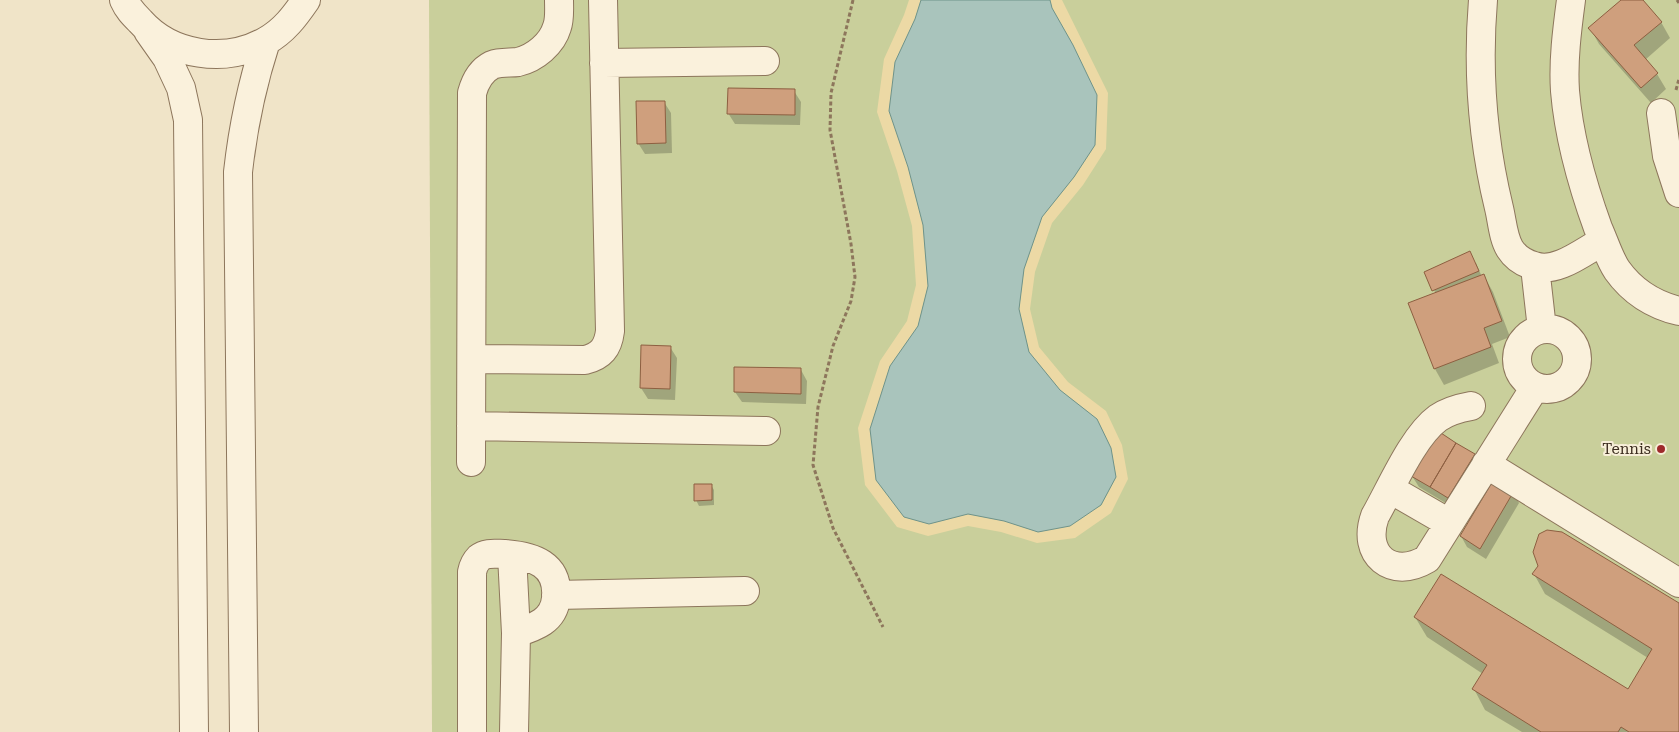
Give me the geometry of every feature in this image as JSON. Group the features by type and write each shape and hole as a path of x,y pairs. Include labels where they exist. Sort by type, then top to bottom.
{"street":[{"path":"148,30 169,44 193,52 218,55 243,51 266,41 298,11 323,0"},
{"path":"472,462 472,93 475,82 491,66 519,62 536,55 549,43 557,28 560,0"},
{"path":"472,359 585,360 595,357 604,351 609,342 603,0"},
{"path":"1483,0 1480,37 1481,103 1490,168 1509,248 1520,260 1535,267 1552,267 1603,241"},
{"path":"1571,0 1566,39 1565,90 1572,142 1585,192 1603,241 1616,269 1638,292 1665,308 1679,311"},
{"path":"121,3 148,30 167,58 181,88 188,120 194,732"},
{"path":"244,732 238,172 248,106 266,41"},
{"path":"604,63 766,61"},
{"path":"1661,113 1667,156 1679,193"},
{"path":"1535,267 1542,330"},
{"path":"1542,330 1553,330 1563,334 1571,342 1576,352 1573,374 1557,388 1546,390 1535,387 1526,381 1519,372 1517,361 1518,350 1523,340 1531,333 1542,330"},
{"path":"1472,406 1455,409 1440,416 1427,427 1417,440 1375,516 1371,529 1372,542 1378,555 1389,564 1402,567 1415,566 1427,559 1535,387"},
{"path":"471,426 766,431"},
{"path":"1486,464 1679,583"},
{"path":"1390,489 1449,523"},
{"path":"472,732 472,572 478,559 485,555 512,555 532,558 547,568 553,576 556,594 555,605 550,615 544,622 533,628 516,633"},
{"path":"512,555 516,633 514,732"},
{"path":"556,594 745,591"}],"path":[{"path":"853,0 831,93 830,130 851,244 855,277 851,301 833,346 818,407 813,466 833,528 884,628"}],"green space":[{"path":"429,0 1679,0 1679,732 432,732"}],"sand":[{"path":"909,0 921,0 915,19 908,167 923,225 928,286 918,326 890,366 876,480 904,517 929,524 967,514 1004,521 1038,532 1101,506 1116,477 1111,448 1097,419 1060,390 1029,352 1019,309 1024,269 1042,217 1074,177 1095,145 1073,45 1052,8 1050,0 1062,0 1108,93 1106,149 1083,185 1052,223 1035,272 1030,309 1039,347 1068,382 1106,411 1122,445 1128,479 1111,513 1075,538 1037,543 1001,532 968,526 928,536 897,527 865,485 858,428 880,361 907,321 916,285 912,226 897,171 877,112 884,59"}],"water":[{"path":"921,0 1050,0 1052,8 1073,45 1097,95 1095,145 1074,177 1042,217 1024,269 1019,309 1029,352 1060,390 1097,419 1111,448 1116,477 1101,505 1070,526 1038,532 1004,521 968,514 929,524 904,517 876,480 870,429 890,366 918,326 928,286 923,225 908,167 889,111 895,62 915,19"}],"building":[{"path":"1621,0 1643,0 1662,22 1634,45 1658,73 1641,88 1588,28"},
{"path":"728,88 795,89 795,115 727,114"},
{"path":"636,101 665,101 666,143 637,144"},
{"path":"1470,251 1479,271 1432,291 1424,272"},
{"path":"1484,274 1502,321 1484,328 1491,347 1434,369 1408,303"},
{"path":"641,345 671,346 670,389 640,388"},
{"path":"734,367 801,368 801,394 734,392"},
{"path":"1438,431 1456,443 1430,487 1411,476"},
{"path":"1456,443 1475,454 1448,498 1430,487"},
{"path":"1494,479 1514,491 1480,549 1460,536"},
{"path":"694,484 712,484 712,500 694,501"},
{"path":"1547,530 1562,532 1679,603 1679,732 1629,732 1621,727 1618,732 1541,732 1472,689 1487,665 1414,617 1441,574 1628,689 1652,649 1532,574 1538,566 1533,552 1539,534"}],"place":[{"name":"Tennis","path":"1661,449"}]}
